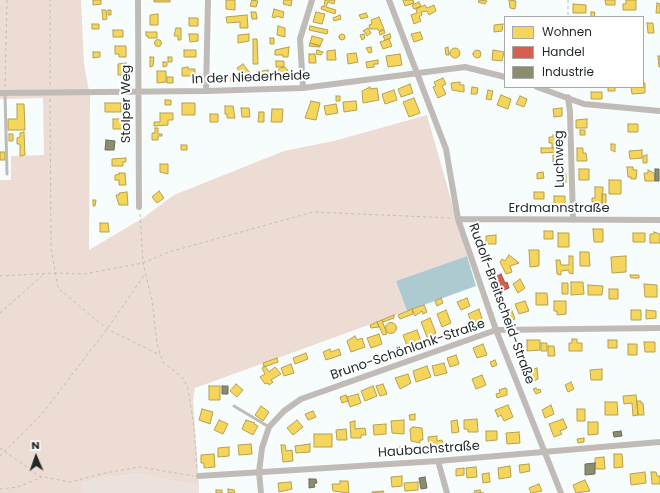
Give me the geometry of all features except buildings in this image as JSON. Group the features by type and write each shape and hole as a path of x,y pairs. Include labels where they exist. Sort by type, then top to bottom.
{"street":[{"name":"Stolper Weg","path":"138,0 139,207"},
{"path":"206,91 208,0"},
{"path":"303,88 300,39 312,0"},
{"name":"Rudolf-Breitscheid-Straße","path":"390,0 446,149 458,219 496,330 561,493"},
{"name":"In der Niederheide","path":"3,93 206,91 303,88 465,68 503,76"},
{"path":"539,88 568,97 584,104 660,111"},
{"name":"Luchweg","path":"568,97 570,112 573,220"},
{"name":"Erdmannstraße","path":"458,219 660,220"},
{"name":"Bruno-Schönlank-Straße","path":"261,493 259,472 262,448 269,427 284,411 301,399 496,330 660,328"},
{"name":"Haubachstraße","path":"199,476 438,461 660,442"},
{"path":"438,461 447,493"}],"lane":[{"path":"3,93 8,174"},
{"path":"234,406 269,427"}],"path":[{"path":"3,93 7,0"},
{"path":"50,0 51,248 58,288 107,329 161,356"},
{"path":"568,0 568,16"},
{"path":"0,448 42,476 70,482 105,473 140,467 185,476 199,476 188,389 184,379 163,362 157,344 152,300 143,263 139,207"},
{"path":"0,276 55,273 84,274 143,263 169,252 313,212 458,219"},
{"path":"0,456 42,414 107,329 146,273"},
{"path":"0,313 44,274"},
{"path":"0,489 18,488 42,476"}],"shaded area":[{"path":"0,0 81,0 84,64 90,96 89,250 143,218 174,195 284,151 334,141 427,115 467,256 396,281 407,311 195,388 193,400 199,486 140,474 104,477 81,483 81,493 0,493 0,180 11,180 11,156 44,155 43,98 0,99"},
{"path":"140,474 199,486 199,493 81,493 81,483 104,477"}],"water":[{"path":"467,256 476,286 407,311 396,281"}]}
